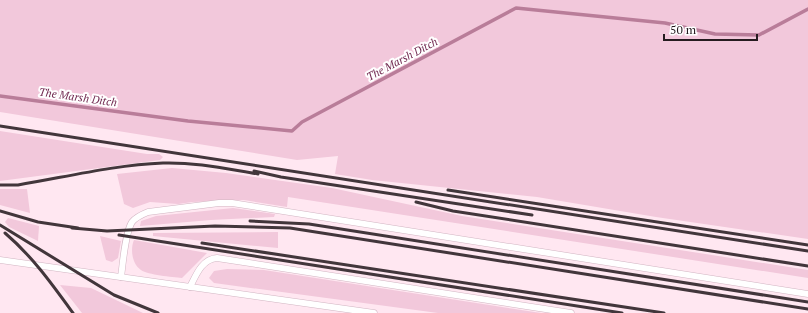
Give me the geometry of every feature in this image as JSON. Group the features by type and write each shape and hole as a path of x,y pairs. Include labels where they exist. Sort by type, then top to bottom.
{"lane":[{"path":"121,277 129,231 132,222 138,217 148,212 219,203 240,204 808,294"},
{"path":"190,287 202,266 210,258 217,258 572,313"},
{"path":"0,260 374,313"}],"shaded area":[{"path":"0,0 808,0 808,239 656,217 537,197 372,180 335,174 338,156 297,160 0,112"},
{"path":"0,131 147,154 159,154 163,157 160,160 0,181"},
{"path":"172,168 226,173 332,188 462,216 808,270 808,278 288,197 287,207 244,200 178,204 150,202 133,208 124,204 117,174"},
{"path":"0,189 27,189 30,213 0,205"},
{"path":"233,208 275,214 274,217 211,220 140,226 141,221 156,216"},
{"path":"8,218 39,226 38,241 9,227 5,222"},
{"path":"278,232 278,248 153,236 153,233"},
{"path":"100,236 121,241 118,258 112,262 106,260"},
{"path":"134,240 207,253 182,278 154,274 144,272 136,264 132,252"},
{"path":"227,269 264,270 541,313 438,313 214,283 209,278 214,271"},
{"path":"60,285 91,288 143,313 82,313"}],"waterway":[{"name":"The Marsh Ditch","path":"0,96 188,121 292,131 302,122 516,8 665,23 715,34 759,35 808,9"}],"railway":[{"path":"0,126 808,251"},
{"path":"0,185 18,185 126,166 163,163 199,165 258,174"},
{"path":"254,171 281,177 532,215"},
{"path":"448,190 808,245"},
{"path":"416,202 453,211 808,266"},
{"path":"0,211 38,222 78,228"},
{"path":"250,221 309,224 808,302"},
{"path":"0,225 114,295 158,313"},
{"path":"72,228 107,231 215,226 290,228 808,309"},
{"path":"5,233 33,261 73,313"},
{"path":"119,235 622,313"},
{"path":"202,243 664,313"}]}
